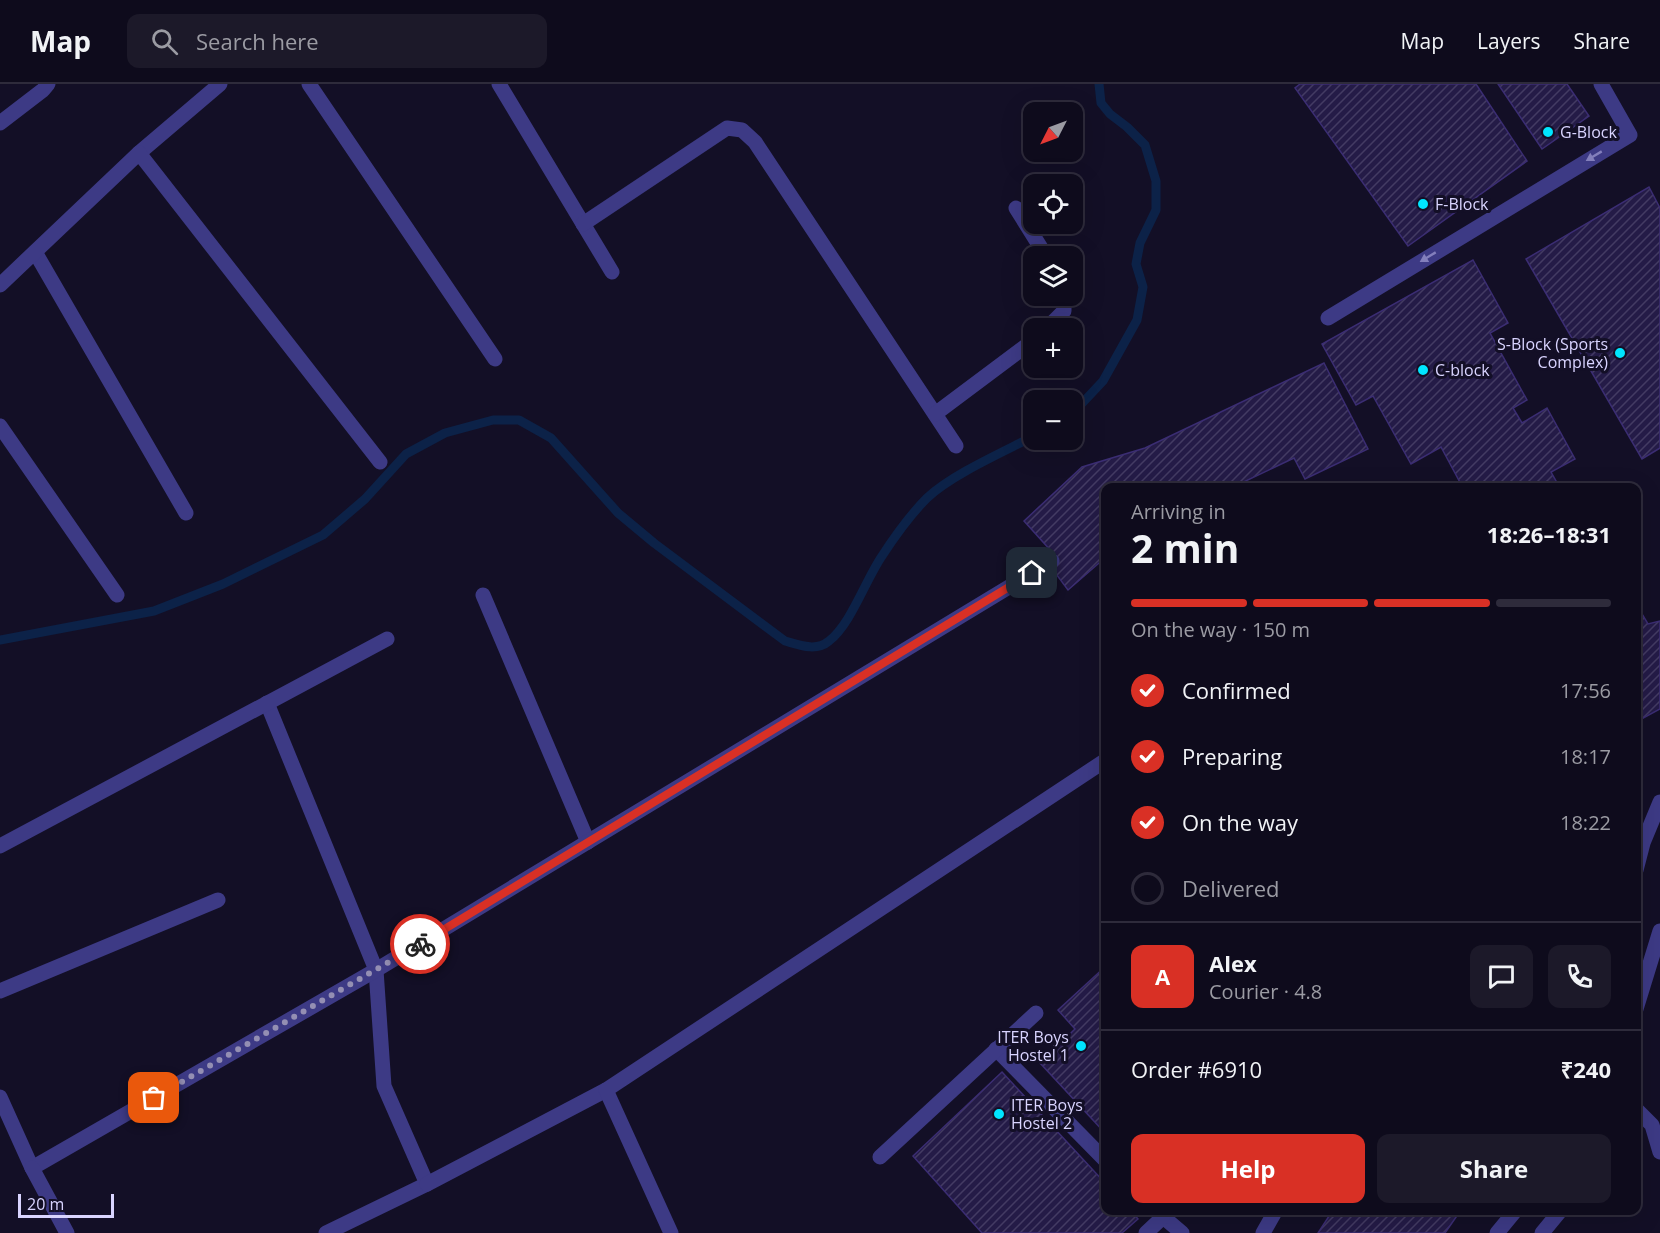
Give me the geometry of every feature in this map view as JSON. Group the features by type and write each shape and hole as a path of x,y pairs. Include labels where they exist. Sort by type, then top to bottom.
{"street":[{"path":"0,123 48,84"},
{"path":"0,285 139,153 220,84"},
{"path":"309,84 495,359"},
{"path":"499,84 612,272"},
{"path":"1328,318 1630,135 1600,84"},
{"path":"583,224 727,128 742,130 755,141 956,446"},
{"path":"139,153 380,462"},
{"path":"1016,208 1040,246"},
{"path":"35,252 186,513"},
{"path":"935,414 1023,348"},
{"path":"0,426 117,595"},
{"path":"32,1168 376,970 1053,561"},
{"path":"483,594 588,842"},
{"path":"0,846 387,639"},
{"path":"267,703 376,970 384,1086 427,1184"},
{"path":"326,1233 427,1184 606,1090 1101,763"},
{"path":"1641,839 1660,802"},
{"path":"0,990 218,900"},
{"path":"1641,992 1660,931"},
{"path":"879,1158 1036,1013"},
{"path":"996,1049 1101,1156"},
{"path":"606,1090 670,1233"},
{"path":"0,1097 32,1168 67,1233"},
{"path":"1641,1114 1652,1125 1660,1152"},
{"path":"1146,1233 1158,1215"},
{"path":"1160,1215 1182,1233"},
{"path":"1263,1233 1273,1215"},
{"path":"1497,1233 1512,1215"},
{"path":"1542,1233 1557,1215"}],"building":[{"name":"F-Block","path":"1300,84 1476,84 1527,161 1408,246 1295,88"},
{"name":"G-Block","path":"1498,84 1567,84 1589,116 1542,149"},
{"name":"S-Block (Sports Complex)","path":"1649,187 1660,208 1660,448 1642,459 1526,259"},
{"name":"C-block","path":"1473,260 1508,323 1490,333 1527,400 1513,408 1522,423 1547,408 1575,459 1551,472 1557,483 1460,483 1441,447 1411,464 1373,396 1356,405 1322,344"},
{"path":"1324,363 1368,449 1305,479 1294,458 1242,483 1101,483 1101,561 1068,590 1044,558 1052,552 1024,521 1082,467 1145,448"},
{"path":"1641,612 1648,624 1660,621 1660,709 1641,719"},
{"name":"ITER Boys Hostel 1","path":"1101,971 1101,1129 1040,1063 1075,1029 1058,1010"},
{"name":"ITER Boys Hostel 2","path":"1002,1072 1101,1179 1101,1215 1134,1215 1138,1219 1122,1233 982,1233 913,1156"},
{"path":"1330,1215 1458,1215 1445,1233 1318,1233"}],"waterway":[{"path":"1083,402 1103,381 1137,320 1143,287 1136,264 1140,243 1156,210 1156,181 1145,145 1101,103 1099,84"},
{"path":"0,640 154,611 223,584 323,535 365,499 406,454 445,433 493,420 519,420 551,438 618,513 654,543 785,641 807,647 819,646 829,641 844,624 882,556 927,498 963,472 1023,442"}],"way so far":[{"path":"154,1098 420,944"}],"place":[{"name":"G-Block","path":"1548,132"},
{"name":"F-Block","path":"1423,204"},
{"name":"S-Block (Sports Complex)","path":"1620,353"},
{"name":"C-block","path":"1423,370"},
{"name":"ITER Boys Hostel 1","path":"1081,1046"},
{"name":"ITER Boys Hostel 2","path":"999,1114"}],"route":[{"path":"420,944 1032,573"}]}
